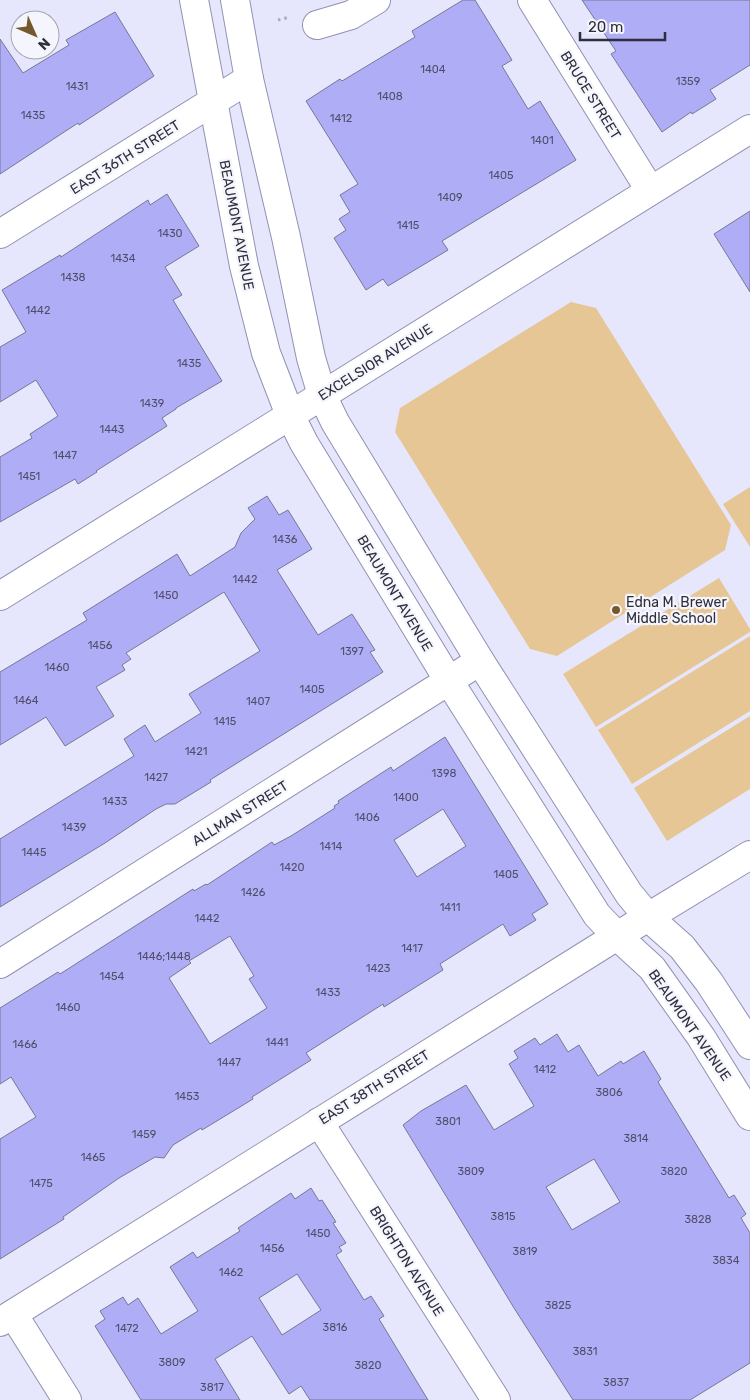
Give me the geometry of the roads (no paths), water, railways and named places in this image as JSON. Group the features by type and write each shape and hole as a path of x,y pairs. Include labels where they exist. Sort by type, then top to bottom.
{"street":[{"name":"BEAUMONT AVENUE","path":"194,0 244,266 266,353 290,415 304,443 449,681 597,915 652,968 701,1037 750,1116"},
{"path":"235,0 250,80 312,358 322,395 335,422 480,661 629,894 648,917 682,946 709,982 750,1045"},
{"path":"317,24 351,15 376,0"},
{"name":"BRUCE STREET","path":"532,0 650,190"},
{"name":"EAST 36TH STREET","path":"0,234 250,80"},
{"name":"EXCELSIOR AVENUE","path":"0,596 650,190 750,130"},
{"name":"ALLMAN STREET","path":"0,964 480,661"},
{"name":"EAST 38TH STREET","path":"7,1318 617,936 750,855"},
{"name":"BRIGHTON AVENUE","path":"319,1122 496,1400"},
{"path":"7,1318 67,1400"}],"place":[{"name":"Edna M. Brewer Middle School","path":"616,610"}]}
